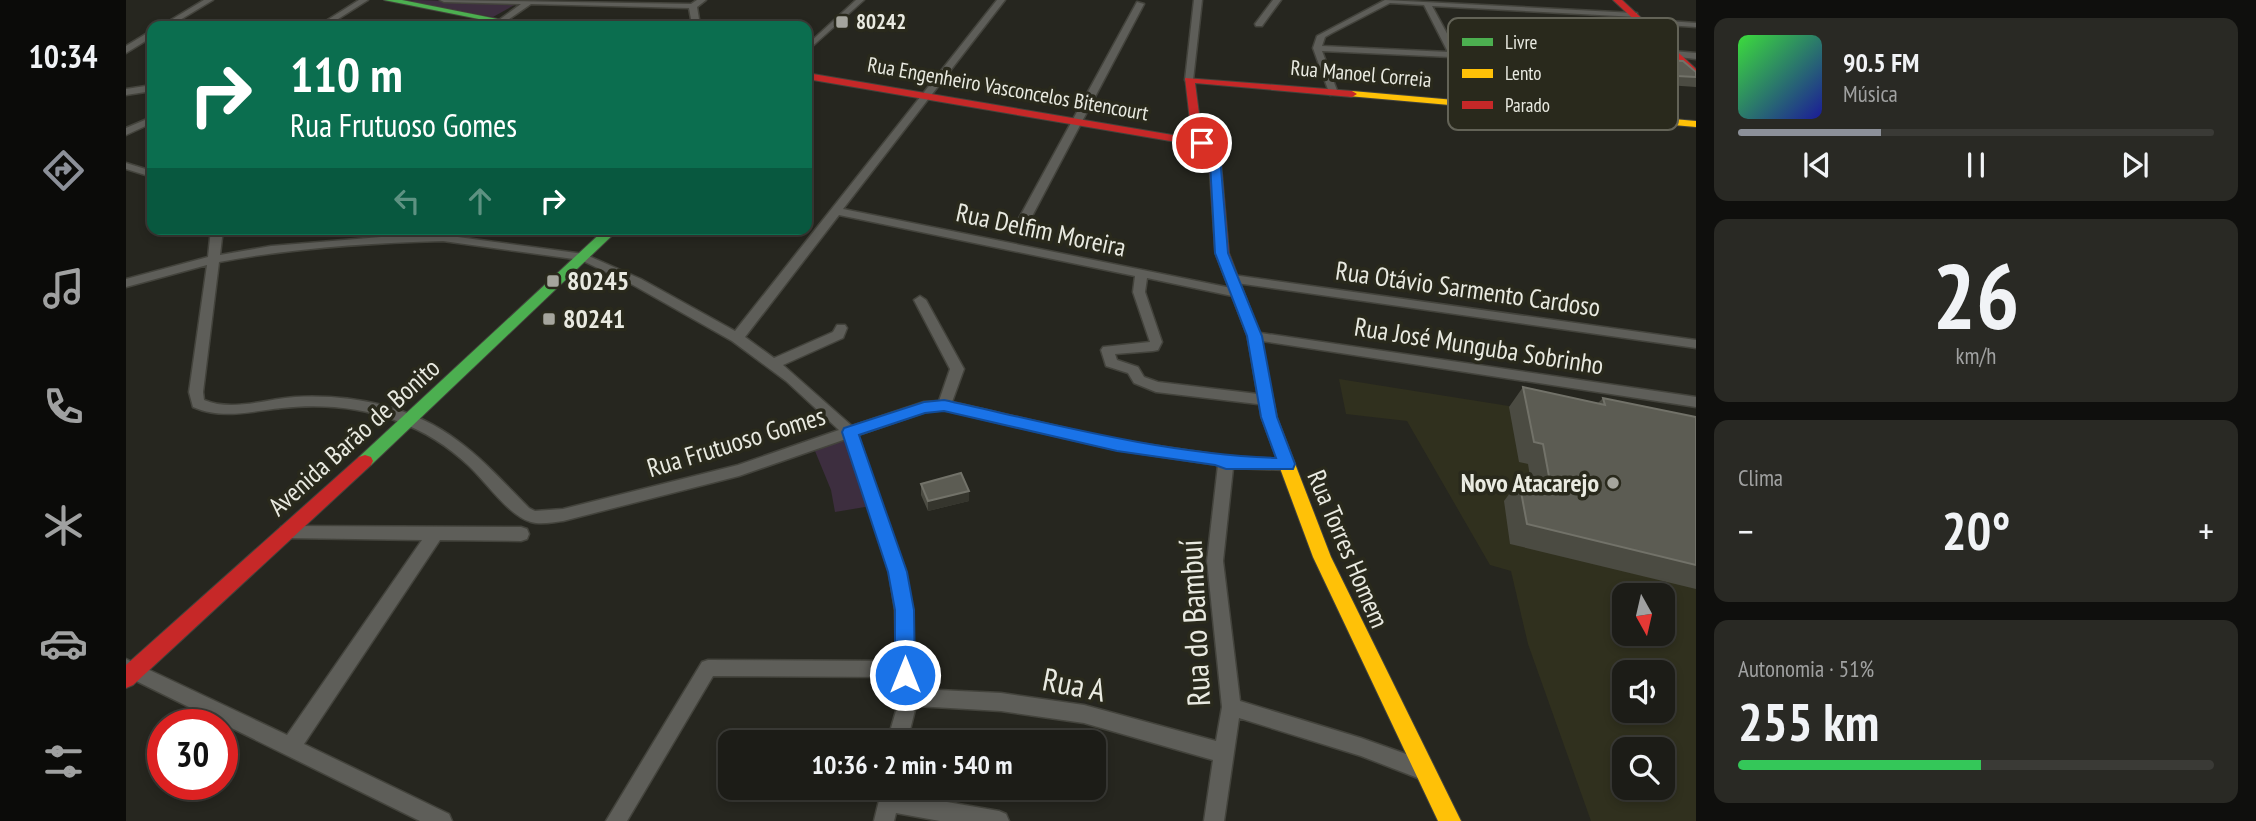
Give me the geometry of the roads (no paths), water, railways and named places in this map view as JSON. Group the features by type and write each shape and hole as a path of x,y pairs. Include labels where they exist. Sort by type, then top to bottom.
{"street":[{"path":"173,21 209,0"},
{"path":"330,21 365,0"},
{"path":"388,0 497,21"},
{"path":"444,0 629,2 693,6 702,0"},
{"path":"812,44 860,0"},
{"path":"737,338 924,95 1001,0"},
{"name":"Rua Torres Homem","path":"1198,0 1189,80 1192,110 1202,143 1214,156 1222,253 1254,336 1269,417 1322,557 1450,821"},
{"path":"1259,24 1277,0"},
{"path":"1555,0 1566,11"},
{"path":"1617,0 1637,18"},
{"path":"1333,93 1317,48 1321,36 1389,1 1566,11 1637,18"},
{"path":"503,21 528,2"},
{"path":"1024,220 1140,4"},
{"path":"1427,4 1448,45"},
{"path":"693,6 693,21"},
{"path":"1678,23 1696,25"},
{"path":"126,50 147,37"},
{"path":"1317,48 1448,55"},
{"name":"Rua Engenheiro Vasconcelos Bitencourt","path":"812,77 1202,143"},
{"name":"Rua Manoel Correia","path":"1189,80 1448,103"},
{"path":"126,92 147,89"},
{"path":"126,132 147,122"},
{"name":"Rua Manoel Correia","path":"1678,122 1696,124"},
{"path":"126,166 147,172"},
{"name":"Rua Delfim Moreira","path":"837,211 1142,274 1235,286"},
{"path":"216,235 196,392 198,403 204,407 223,409 340,401 366,405 410,421"},
{"name":"Avenida Barão de Bonito","path":"129,672 410,421 607,235"},
{"path":"126,283 212,260 294,247 443,238 584,257 637,282 737,338 773,364 850,432 897,572 904,610 905,669 909,697 900,730"},
{"path":"1142,274 1139,292 1156,342 1148,348 1108,350 1111,363 1133,370 1139,380 1156,387 1266,400"},
{"name":"Rua Otávio Sarmento Cardoso","path":"1235,286 1696,344"},
{"path":"919,300 957,369 944,405"},
{"path":"773,364 838,335 841,328"},
{"name":"Rua José Munguba Sobrinho","path":"1254,336 1696,402"},
{"name":"Rua Frutuoso Gomes","path":"410,421 442,437 527,515 543,517 563,515 652,494 739,470 924,407 944,405 1117,445 1226,462 1287,464"},
{"name":"Rua do Bambuí","path":"1214,821 1231,707 1215,561 1226,462"},
{"path":"288,532 521,534"},
{"path":"290,747 435,534"},
{"path":"615,821 708,668 905,669"},
{"path":"129,672 442,821"},
{"name":"Rua A","path":"909,697 1001,702 1084,714 1224,753"},
{"path":"1231,707 1361,747 1423,770"},
{"path":"888,804 999,821"}],"place":[{"name":"80242","path":"842,22"},
{"name":"80245","path":"553,281"},
{"name":"80241","path":"549,319"},
{"name":"Novo Atacarejo","path":"1613,483"}]}
